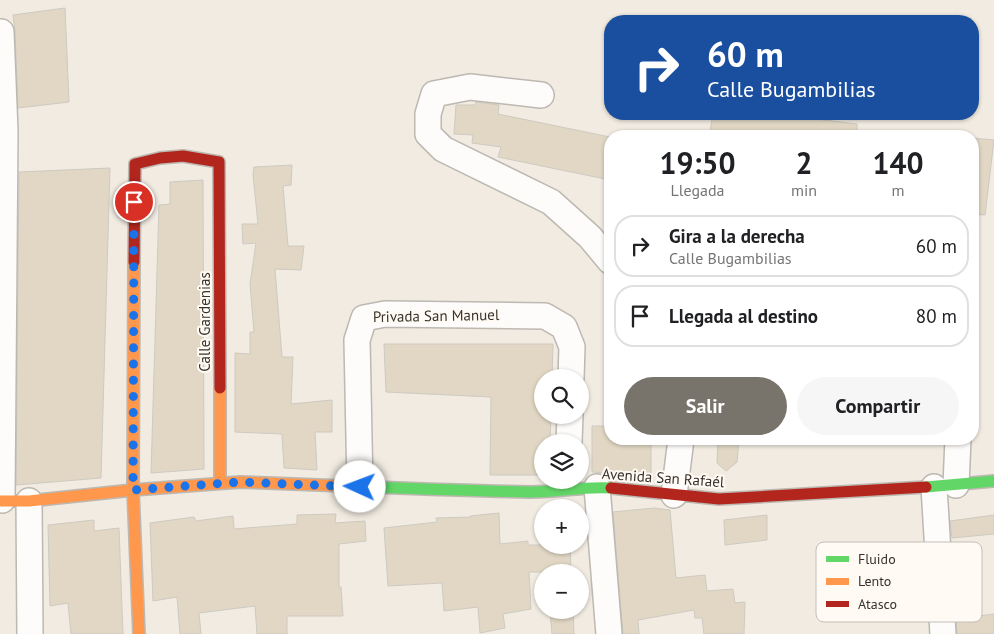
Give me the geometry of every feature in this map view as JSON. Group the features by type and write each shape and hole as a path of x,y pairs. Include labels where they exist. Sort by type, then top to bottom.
{"street":[{"path":"1,32 3,131 1,500"},
{"path":"541,95 470,87 434,94 428,114 428,134 443,149 551,202 590,237 604,254"},
{"name":"Calle Gardenias","path":"133,490 135,164 160,158 183,156 219,162 220,483"},
{"name":"Privada San Manuel","path":"360,487 357,340 364,318 384,314 545,316 564,327 572,347 571,369"},
{"path":"674,495 680,445"},
{"path":"944,542 945,486 956,445"},
{"name":"Avenida San Rafaél","path":"589,487 719,499 945,486 994,481"},
{"name":"Avenida San Rafaél","path":"1,500 29,500 240,482 532,492 550,489"},
{"path":"597,487 609,634"},
{"path":"133,490 139,634"},
{"path":"29,500 30,634"}],"building":[{"path":"65,8 69,102 18,108 13,15"},
{"path":"476,102 499,105 498,114 604,136 604,179 498,157 501,147 472,143 473,135 454,134 456,105 475,105"},
{"path":"712,120 824,120 857,124 857,130 710,130"},
{"path":"979,139 994,140 985,215 979,215"},
{"path":"292,165 291,185 283,186 288,246 304,246 301,270 275,269 282,357 293,357 291,404 332,400 332,432 315,432 317,470 284,468 282,434 235,432 235,353 250,354 250,332 254,332 250,284 256,243 243,244 242,224 258,224 253,175 254,167"},
{"path":"110,168 101,478 16,485 19,172"},
{"path":"203,180 204,469 151,473 159,205 170,204 170,182"},
{"path":"384,344 553,344 552,369 534,369 534,424 551,424 550,434 534,434 534,475 490,475 491,397 386,392"},
{"path":"592,426 604,426 604,445 651,445 651,473 592,472"},
{"path":"718,445 738,445 737,462 726,471 717,463"},
{"path":"654,508 670,510 676,578 705,575 707,591 733,589 735,603 745,602 744,634 704,634 702,618 695,618 694,610 638,620 639,634 623,634 613,512"},
{"path":"499,513 500,544 528,541 528,545 534,545 534,554 570,554 571,564 534,564 534,572 529,572 531,609 503,614 505,628 480,633 478,607 444,611 442,583 388,586 384,528 437,522 436,518"},
{"path":"336,514 335,523 365,521 366,541 339,544 339,587 341,587 343,616 287,616 287,634 257,634 255,606 199,613 201,634 180,634 177,597 153,601 150,523 194,517 196,521 233,516 234,529 297,524 297,515"},
{"path":"767,515 767,540 725,545 724,520"},
{"path":"994,515 994,534 952,538 950,521"},
{"path":"94,520 94,531 119,528 123,634 71,634 68,603 50,606 48,525"},
{"path":"994,614 994,634 957,634 956,622 982,622 982,616"},
{"path":"551,619 573,619 574,634 552,634"}],"traffic: fast":[{"path":"926,487 994,481"},
{"path":"371,487 531,492 611,488"}],"traffic: slow":[{"path":"134,262 133,490 139,634"},
{"path":"220,388 220,483"},
{"path":"0,501 29,501 133,490 240,482 371,487"}],"traffic: jam":[{"path":"134,262 135,164 160,158 183,156 219,162 220,388"},
{"path":"611,488 719,499 926,487"}],"route":[{"path":"134,202 133,490 240,482 360,487"}]}
